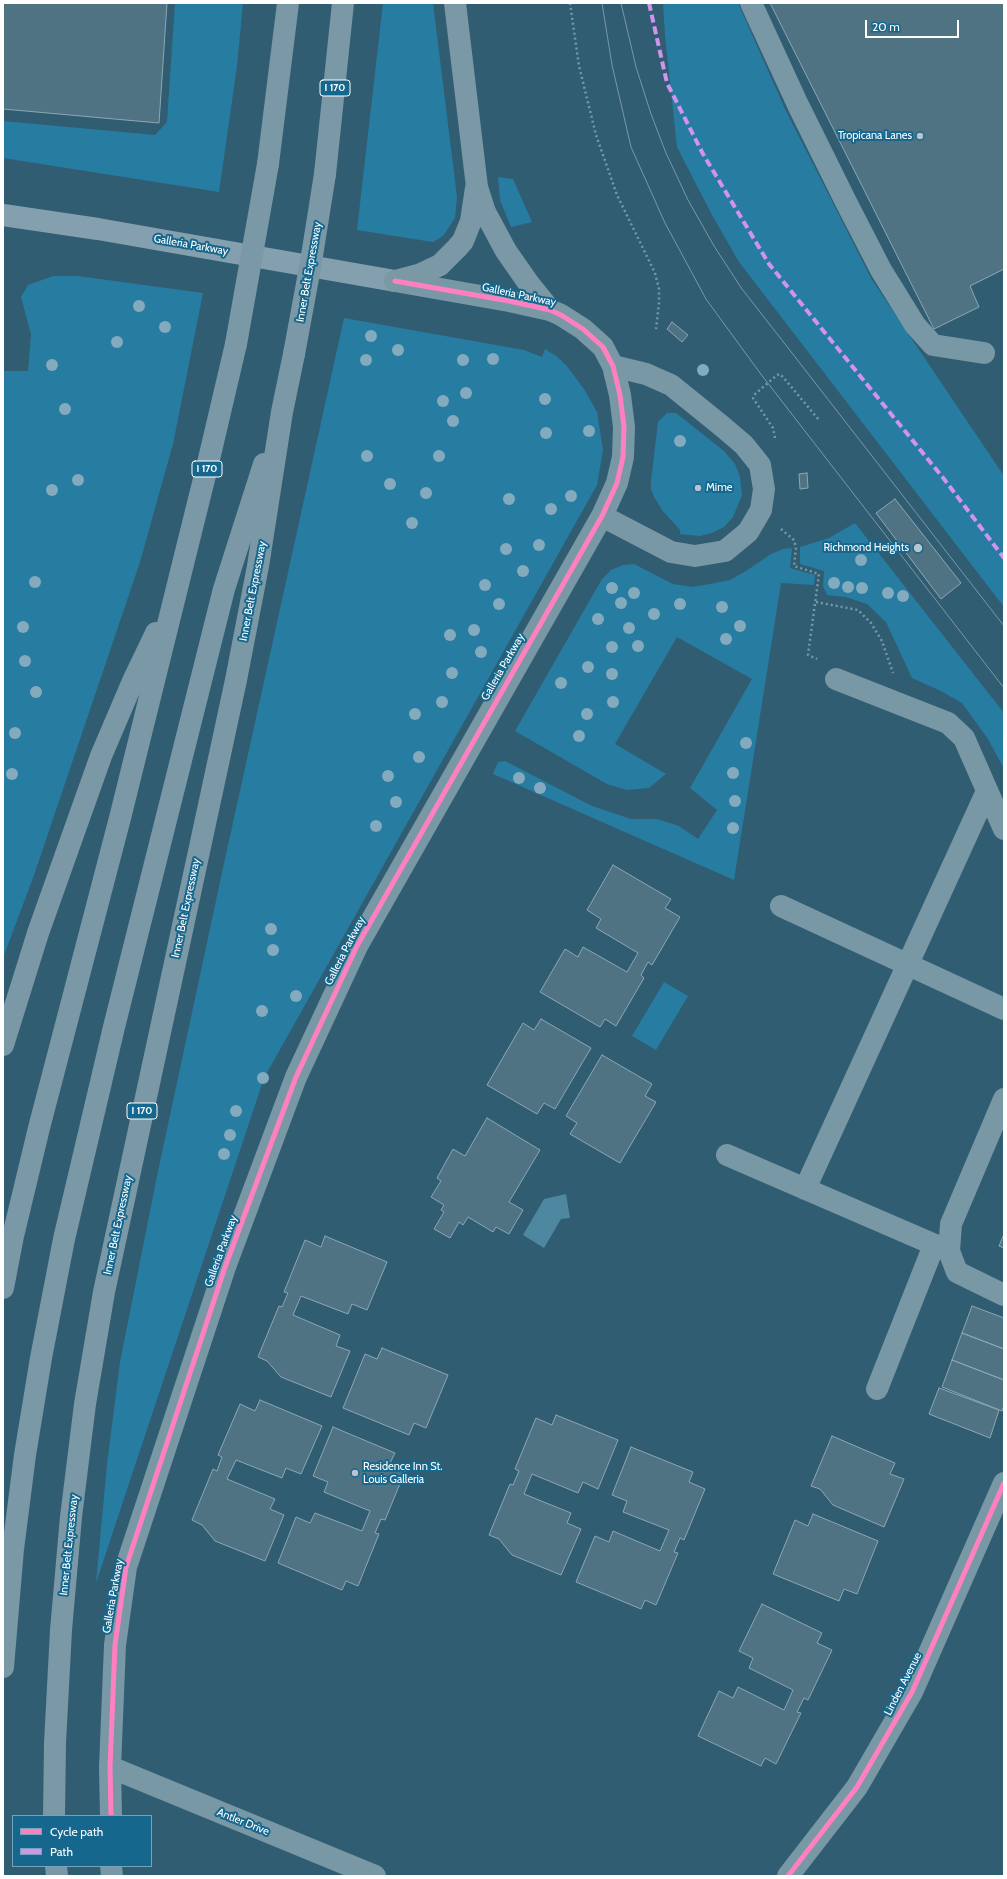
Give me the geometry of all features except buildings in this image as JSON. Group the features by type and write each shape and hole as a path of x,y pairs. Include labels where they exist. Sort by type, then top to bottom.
{"highway":[{"name":"I 170","path":"3,1288 13,1236 39,1128 120,818 236,344 268,164 288,3"},
{"name":"Inner Belt Expressway","path":"54,1815 55,1743 60,1637 71,1517 85,1404 102,1299 236,680 258,566 282,412 311,262 325,174 343,3"},
{"path":"395,281 422,274 440,265 463,241 471,220 476,187 455,3"},
{"path":"476,187 486,212 506,251 529,284 550,310"},
{"path":"3,1667 13,1550 25,1455 41,1358 64,1239 114,1028 224,589 255,490 282,412"},
{"path":"3,1044 38,933 101,756 133,681 175,594"}],"main road":[{"name":"Galleria Parkway","path":"3,215 98,229 395,281"}],"street":[{"path":"751,3 798,105 846,202 882,270 915,324 933,345 984,353"},
{"name":"Galleria Parkway","path":"110,1815 110,1767 115,1645 126,1567 225,1267 296,1077 357,946 602,516 617,483 623,457 624,427 620,395 613,366 602,347 583,329 550,310 509,301 395,281"},
{"path":"602,516 671,552 695,556 725,551 748,532 761,510 764,489 760,465 744,445 671,385 646,374 613,366"},
{"path":"836,679 948,723 964,738 1004,829"},
{"path":"805,1189 987,791"},
{"path":"781,906 1004,1009"},
{"path":"877,1389 942,1248 1004,1099"},
{"path":"727,1155 942,1248 957,1272 1004,1295"},
{"name":"Linden Avenue","path":"788,1876 857,1787 912,1692 1004,1482"},
{"name":"Antler Drive","path":"110,1767 375,1876"}],"path":[{"path":"570,3 579,66 596,135 617,194 647,255 658,283 659,317 656,329"},
{"path":"775,438 771,424 753,398 754,395 780,374 819,420"},
{"path":"781,529 794,540 796,548 794,566 820,574 810,644"},
{"path":"816,602 858,610 871,624 882,641 892,667 894,679 887,699"}],"shaded area":[{"path":"175,3 243,3 237,66 219,192 3,158 3,121 155,135 167,122"},
{"path":"383,3 433,3 457,197 455,218 443,236 433,242 357,230"},
{"path":"663,3 738,3 786,111 872,280 1004,476 1004,607 739,262 711,213 677,147 665,36"},
{"path":"498,177 513,179 532,222 511,227 500,200"},
{"path":"53,276 78,276 203,293 173,444 140,562 34,875 3,958 4,371 28,371 31,334 21,297 28,285"},
{"path":"344,318 524,350 542,357 545,349 556,356 566,365 584,389 597,412 603,450 597,485 264,1078 96,1583 107,1464 120,1362 157,1176 223,868"},
{"path":"667,413 676,413 724,451 735,464 740,477 742,495 733,517 724,527 712,533 700,536 680,534 680,530 662,510 651,489 658,422"},
{"path":"855,523 1004,713 1004,769 988,739 962,703 941,691 912,678 886,622 867,604 846,597 827,595 823,586 824,571 800,564 800,547 829,538"},
{"path":"792,548 790,568 815,575 814,585 781,583 734,880 493,774 498,762 505,761 592,806 631,819 657,819 679,826 698,839 717,810 690,788 752,679 677,637 615,744 666,774 649,788 627,790 607,784 515,731 602,579 611,570 623,565 634,564 673,584 692,587 730,580 771,554 783,549"},
{"path":"664,982 688,996 656,1050 632,1036"},
{"path":"566,1194 570,1218 561,1219 544,1248 523,1235 544,1199"}],"tram line":[{"path":"602,3 612,65 631,147 665,223 706,299 760,373 1004,688"},
{"path":"621,3 636,67 651,114 666,153 688,200 714,246 742,289 1004,626"}],"marked path":[{"path":"649,3 667,83 703,154 769,264 944,479 1004,558"}],"cycle path":[{"path":"111,1815 110,1767 115,1645 126,1567 225,1267 296,1077 357,946 602,516 617,483 623,457 624,427 620,395 613,366 603,347 583,329 550,310 509,301 395,281"},
{"path":"788,1876 857,1787 912,1692 1004,1483"}],"place":[{"name":"Tropicana Lanes","path":"920,136"},
{"name":"Mime","path":"698,488"},
{"name":"Richmond Heights","path":"918,548"},
{"name":"Residence Inn St. Louis Galleria","path":"355,1473"}]}
